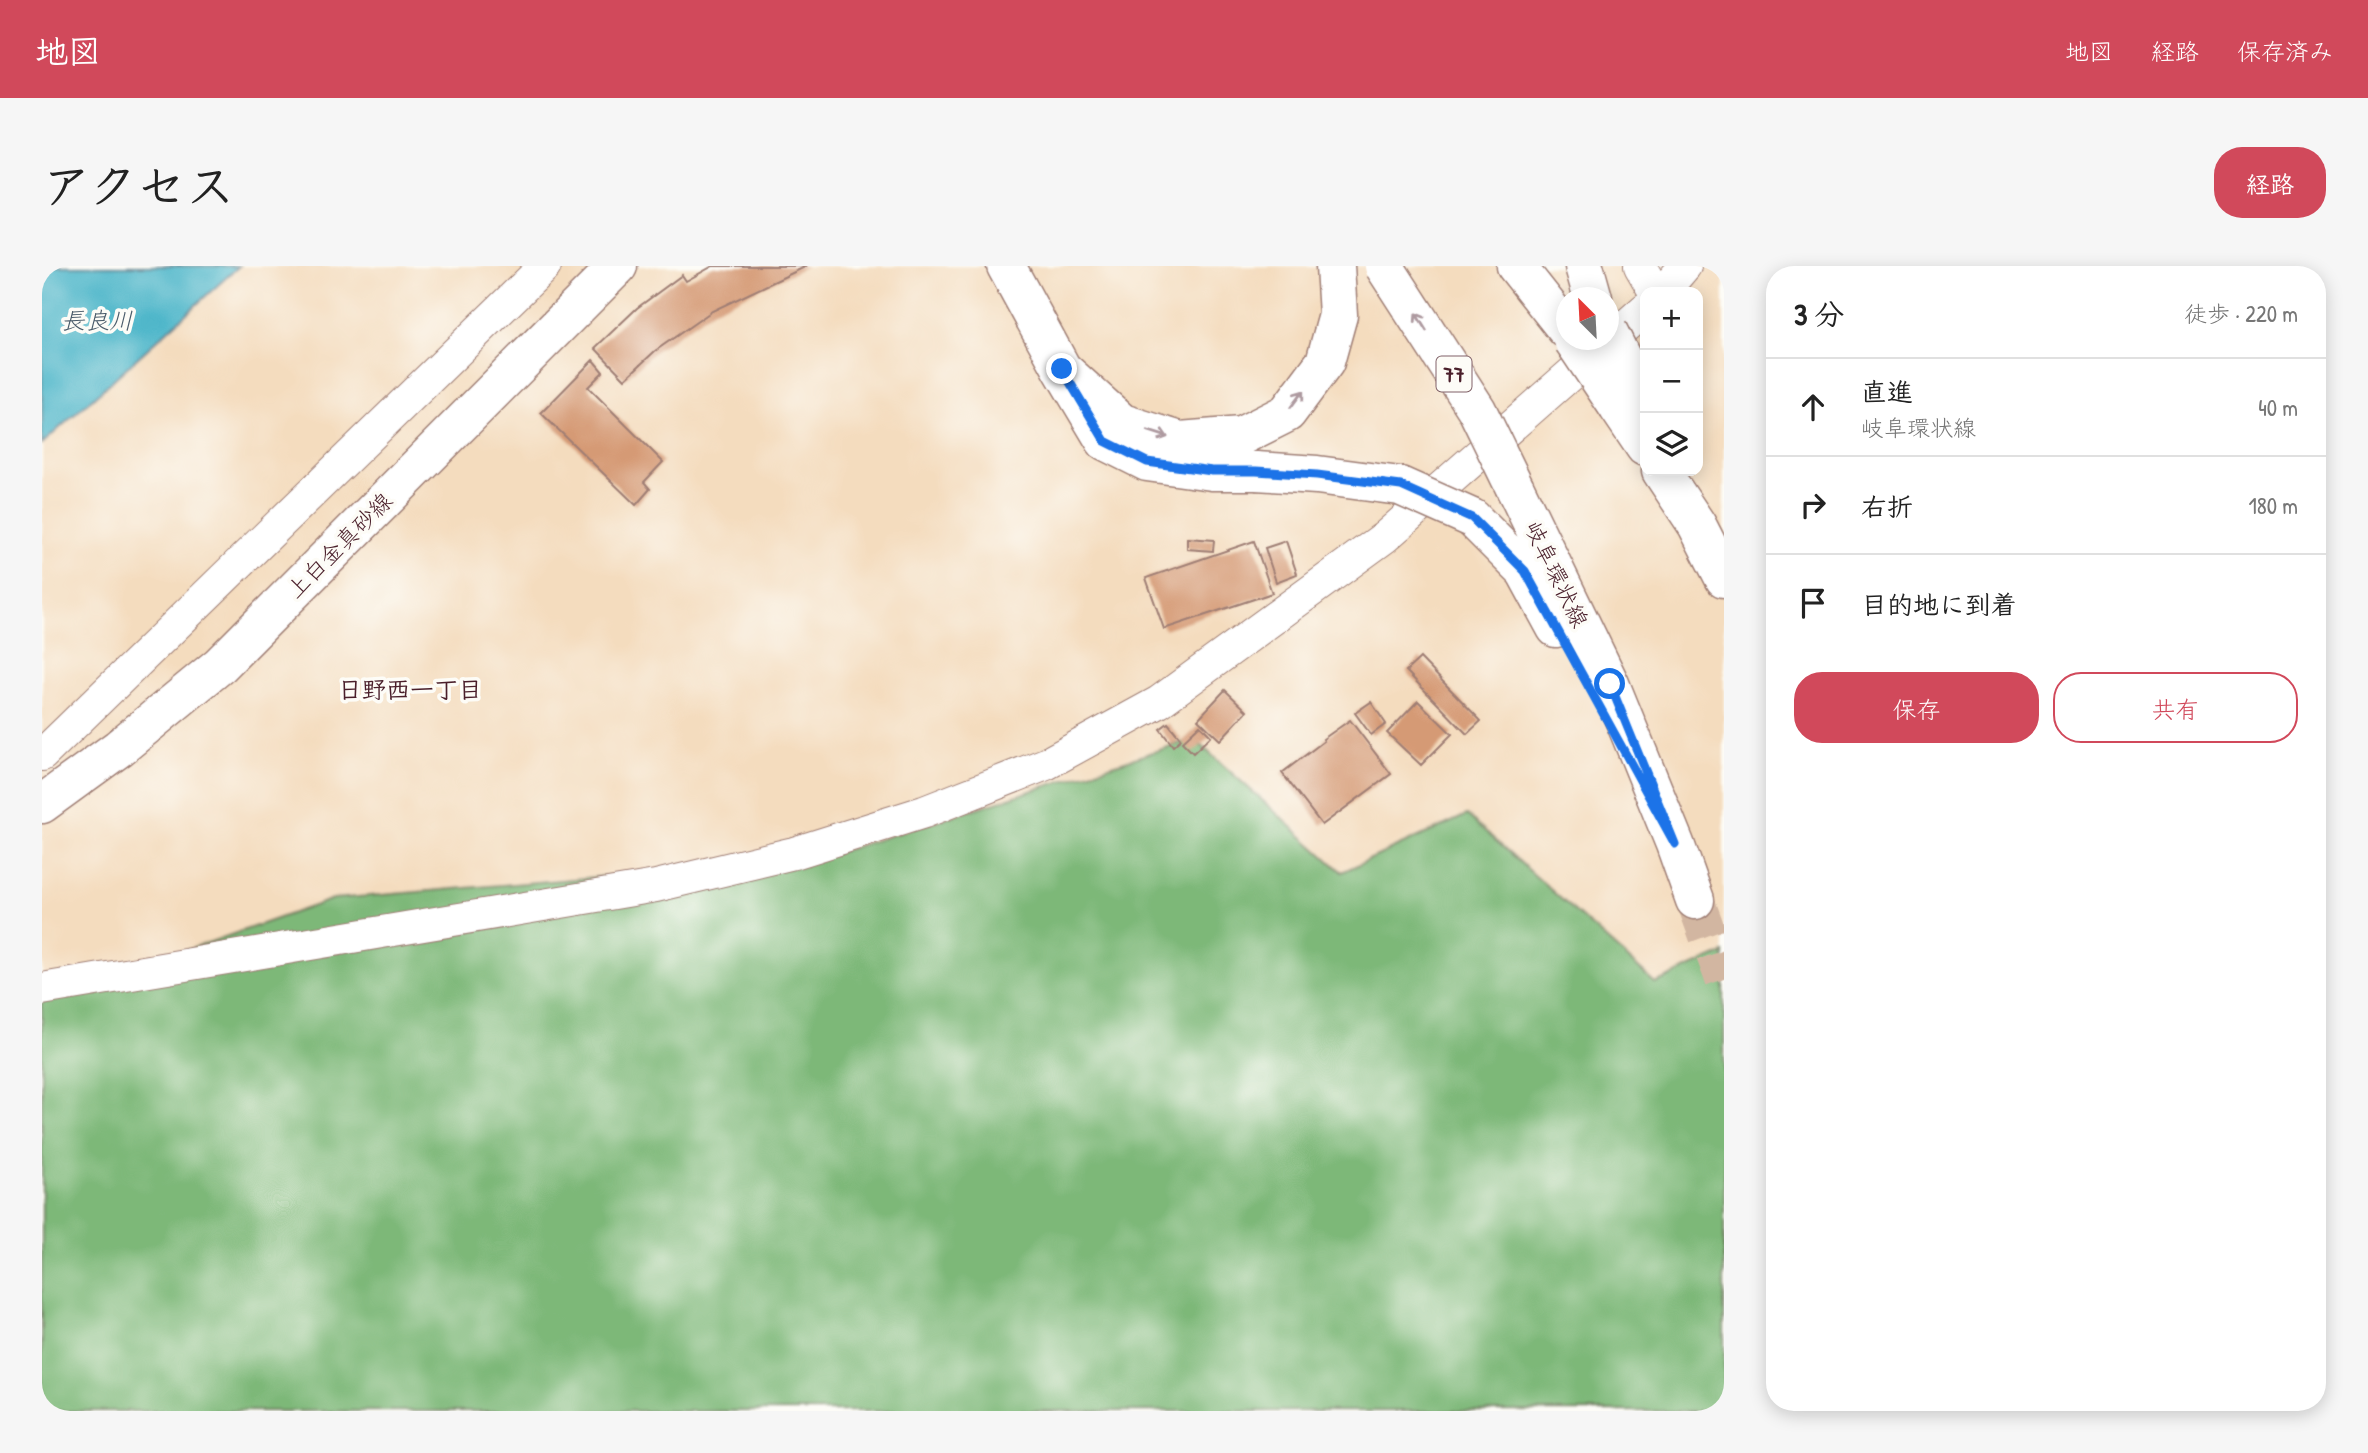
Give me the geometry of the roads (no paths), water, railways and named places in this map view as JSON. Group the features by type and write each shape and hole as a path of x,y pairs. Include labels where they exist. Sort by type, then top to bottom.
{"main road":[{"name":"上白金真砂線","path":"42,804 120,748 220,665 618,266"},
{"name":"77","path":"1006,266 1105,441 1147,462 1212,471 1249,454 1287,413 1325,362 1338,315 1335,266"},
{"name":"岐阜環状線","path":"1384,266 1477,410 1610,684 1695,900"},
{"path":"1516,266 1556,316"},
{"path":"1584,266 1590,287"},
{"path":"1583,350 1634,400"},
{"path":"1615,350 1634,400 1640,426"},
{"name":"77","path":"1249,454 1317,475 1401,486 1472,518 1525,571 1675,844"},
{"path":"1664,476 1697,525 1724,578"},
{"path":"1683,476 1697,525"}],"street":[{"path":"42,755 545,266"},
{"path":"1640,266 1652,287"},
{"path":"1667,287 1685,266"},
{"path":"42,989 656,886 794,853 924,812 1046,764 1159,702 1385,537 1640,313"}],"water":[{"name":"長良川","path":"42,266 239,266 42,444"}],"tunnel":[{"path":"1695,900 1724,979"}],"district":[{"name":"日野西一丁目","path":"410,689"}]}
